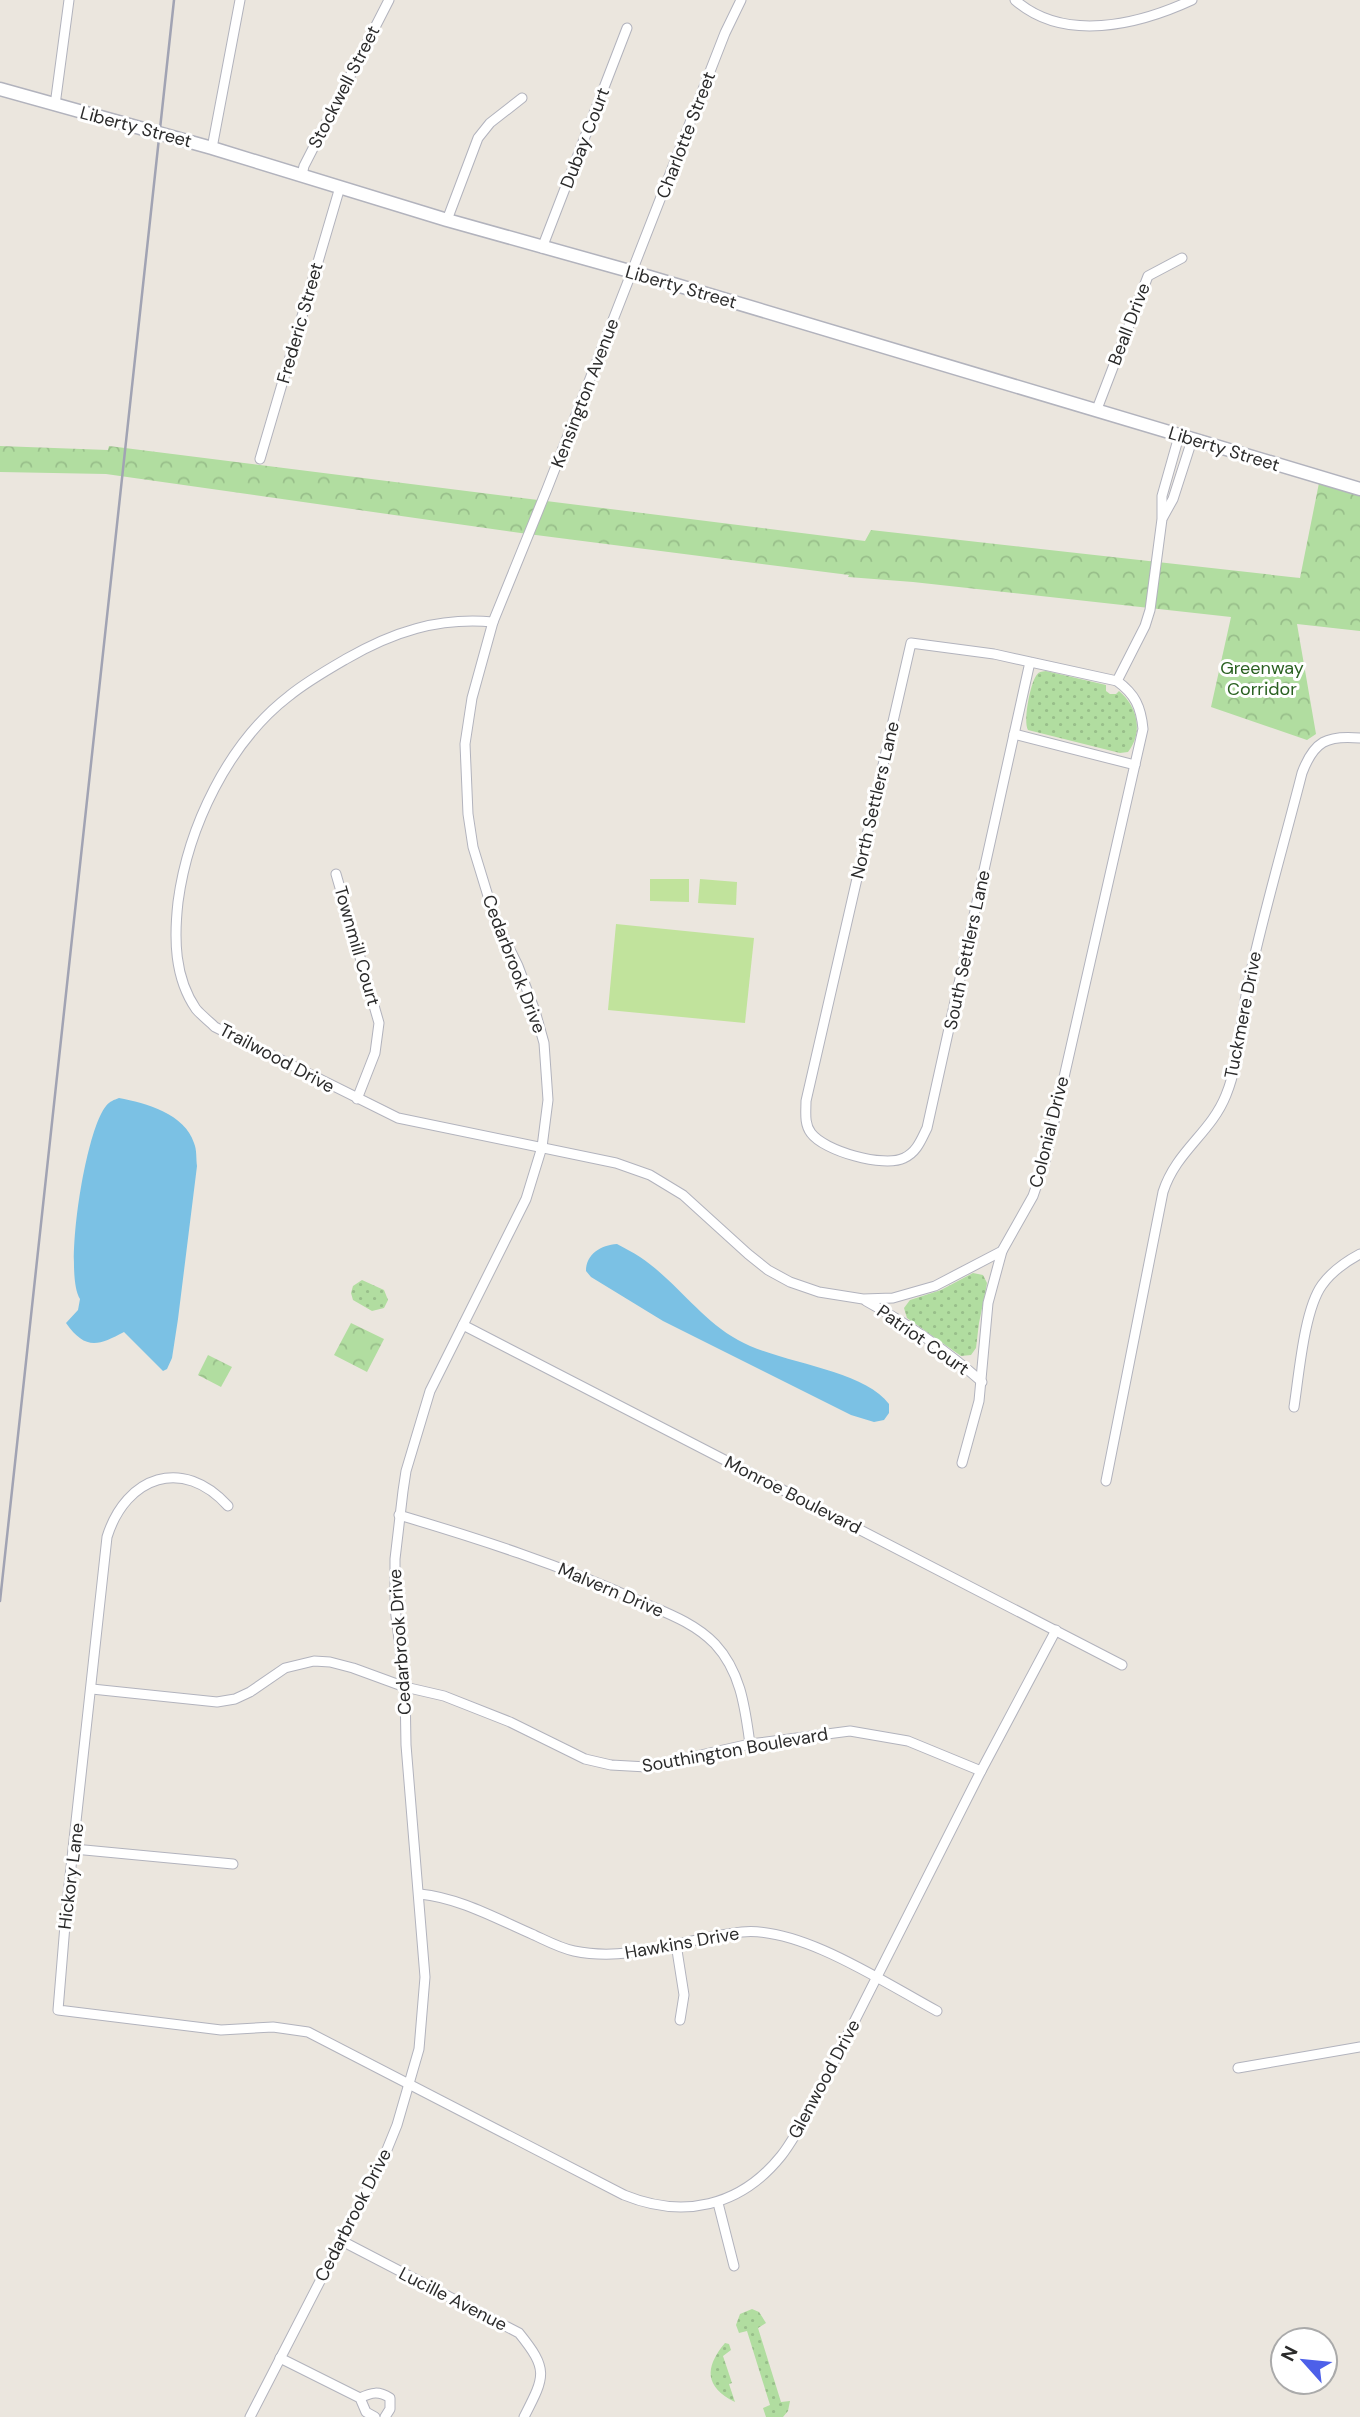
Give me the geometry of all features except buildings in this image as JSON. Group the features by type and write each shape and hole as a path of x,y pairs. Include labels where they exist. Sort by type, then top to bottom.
{"street":[{"path":"55,105 69,0"},
{"path":"212,148 240,0"},
{"name":"Stockwell Street","path":"302,175 304,166 389,0"},
{"name":"Charlotte Street","path":"633,272 725,33 741,0"},
{"path":"1015,0 1024,8 1052,22 1080,26 1135,21 1192,0"},
{"name":"Dubay Court","path":"542,248 628,28"},
{"name":"Liberty Street","path":"0,89 212,148 447,220 633,272 1360,489"},
{"path":"447,220 478,138 490,123 522,98"},
{"name":"Frederic Street","path":"260,459 340,187"},
{"name":"Beall Drive","path":"1097,409 1148,276 1182,258"},
{"name":"Kensington Avenue","path":"492,622 633,272"},
{"path":"1117,681 1145,626 1154,593 1162,496 1186,438"},
{"name":"Trailwood Drive","path":"492,622 468,620 426,625 379,640 287,697 248,737 219,781 197,826 182,876 175,927 178,971 196,1009 215,1027 357,1099 398,1118 542,1147"},
{"name":"Cedarbrook Drive","path":"250,2417 384,2157 410,2084 419,2049 425,1977 406,1745 405,1687 395,1608 395,1559 399,1515 406,1471 430,1391 526,1199 542,1147 548,1100 544,1043 536,1011 495,919 473,847 468,814 465,744 471,698 492,622"},
{"name":"North Settlers Lane","path":"833,1149 825,1146 810,1133 805,1119 806,1101 911,643 994,654 1117,681"},
{"name":"South Settlers Lane","path":"833,1149 878,1160 903,1159 917,1148 927,1128 1030,662"},
{"name":"Colonial Drive","path":"1002,1251 1033,1196 1045,1161 1143,729 1142,714 1132,692 1117,681"},
{"path":"1014,734 1135,765"},
{"name":"Tuckmere Drive","path":"1106,1481 1163,1192 1168,1175 1178,1159 1219,1110 1232,1079 1252,966 1302,773 1315,749 1324,741 1334,737 1360,738"},
{"name":"Townmill Court","path":"336,874 379,1023 375,1053 357,1099"},
{"path":"542,1147 616,1163 650,1175 683,1195 768,1270 813,1290 863,1299 894,1298 935,1286 1002,1251"},
{"name":"Patriot Court","path":"962,1463 979,1401 988,1304 1002,1251"},
{"path":"1294,1407 1315,1297 1322,1284 1336,1269 1360,1254"},
{"name":"Patriot Court","path":"863,1299 938,1345 982,1382"},
{"name":"Monroe Boulevard","path":"463,1325 1122,1665"},
{"name":"Hickory Lane","path":"228,1506 218,1495 198,1482 167,1478 136,1489 122,1503 113,1518 107,1537 58,2010 221,2030 291,2028 324,2039 410,2084"},
{"name":"Malvern Drive","path":"399,1515 481,1539 545,1562 673,1615 699,1630 715,1644 737,1679 750,1744"},
{"name":"Glenwood Drive","path":"410,2084 642,2202 665,2207 692,2208 718,2203 753,2184 781,2156 805,2119 981,1771 1056,1630"},
{"name":"Southington Boulevard","path":"92,1689 217,1702 235,1699 250,1692 285,1668 314,1661 353,1668 405,1687 444,1696 510,1722 585,1759 611,1766 665,1764 750,1744 850,1731 908,1741 981,1771"},
{"path":"75,1849 233,1864"},
{"name":"Hawkins Drive","path":"420,1894 444,1896 573,1951 633,1954 741,1932 779,1934 819,1949 937,2011"},
{"path":"676,1944 684,1995 680,2020"},
{"path":"1238,2068 1360,2047"},
{"path":"718,2203 734,2266"},
{"name":"Lucille Avenue","path":"340,2240 519,2333 538,2357 541,2385 524,2417"},
{"path":"281,2358 360,2398 366,2412 375,2417"},
{"path":"360,2398 381,2392 390,2398 390,2409 385,2417"}],"green space":[{"name":"Greenway Corridor","path":"0,446 108,450 109,446 865,541 871,530 1300,578 1320,478 1360,491 1360,631 1297,624 1316,734 1307,740 1211,707 1231,617 848,577 849,575 528,534 106,474 0,472"},
{"path":"1046,671 1106,685 1106,691 1110,694 1119,691 1130,704 1136,720 1136,736 1128,752 1120,753 1028,730 1027,711 1032,687 1037,674"},
{"path":"650,879 689,879 689,902 650,901"},
{"path":"700,879 737,882 736,905 698,903"},
{"path":"616,924 754,938 745,1023 608,1010"},
{"path":"973,1273 983,1275 987,1283 976,1348 971,1355 961,1356 907,1318 904,1308 910,1300 941,1290"},
{"path":"362,1280 384,1290 388,1300 384,1308 372,1311 353,1300 353,1286"},
{"path":"351,1323 384,1339 367,1372 334,1355"},
{"path":"208,1355 232,1367 221,1387 198,1375"},
{"path":"752,2309 759,2312 766,2323 758,2328 781,2402 790,2401 788,2411 783,2417 766,2417 763,2408 770,2405 747,2331 739,2333 736,2325 740,2314"},
{"path":"725,2343 729,2344 731,2350 723,2356 735,2402 718,2390 711,2376 713,2361"}],"water":[{"path":"119,1098 141,1103 173,1117 189,1133 196,1149 197,1166 178,1319 172,1358 167,1369 163,1371 124,1332 92,1343 79,1338 66,1323 78,1310 80,1299 75,1284 74,1261 84,1171 98,1120 106,1106"},
{"path":"617,1244 653,1267 712,1322 738,1340 775,1355 860,1382 877,1392 889,1404 889,1413 884,1420 874,1422 851,1415 663,1321 591,1277 586,1271 592,1255 600,1248"}],"railway":[{"path":"0,1601 174,0"}]}
